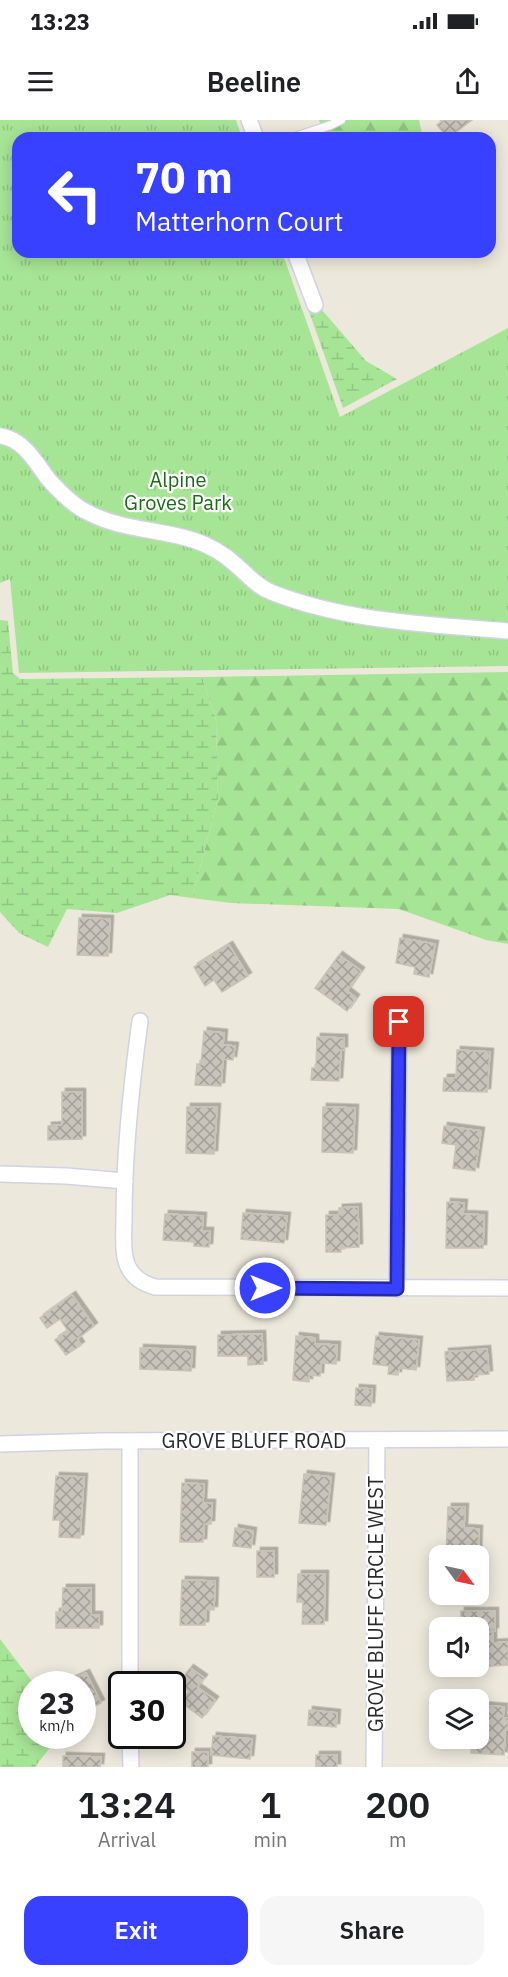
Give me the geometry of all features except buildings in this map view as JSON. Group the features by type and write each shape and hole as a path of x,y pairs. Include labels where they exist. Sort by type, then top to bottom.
{"street":[{"path":"297,258 315,305"},
{"path":"0,436 20,445 36,459 50,481 86,512 110,521 193,540 217,550 235,563 258,586 272,592 318,608 377,620 508,631"},
{"path":"140,1021 130,1095 125,1181 125,1260 133,1274 145,1284 155,1287 508,1288"},
{"path":"397,1289 399,1022"},
{"path":"0,1174 125,1181"},
{"name":"GROVE BLUFF ROAD","path":"0,1444 508,1439"},
{"name":"GROVE BLUFF CIRCLE WEST","path":"375,1767 377,1440"},
{"path":"130,1442 130,1671"},
{"path":"130,1749 131,1767"}],"lane":[{"path":"309,132 341,120"}],"green space":[{"name":"Alpine Groves Park","path":"0,120 236,120 240,132 12,132 12,258 284,258 340,417 508,328 508,666 19,673 10,579 0,583"},
{"path":"319,120 419,120 422,132 323,132"},
{"path":"306,303 322,310 366,361 397,379 343,408"},
{"path":"0,620 8,621 13,673 20,679 202,677 216,720 218,799 192,898 170,895 117,913 67,909 48,947 19,933 0,912"},
{"path":"508,672 508,944 486,940 399,909 231,903 192,898 218,799 216,720 202,677"},
{"path":"0,1639 24,1671 18,1671 18,1749 49,1749 35,1767 0,1767"}],"route":[{"path":"265,1288 397,1289 399,1022"}]}
